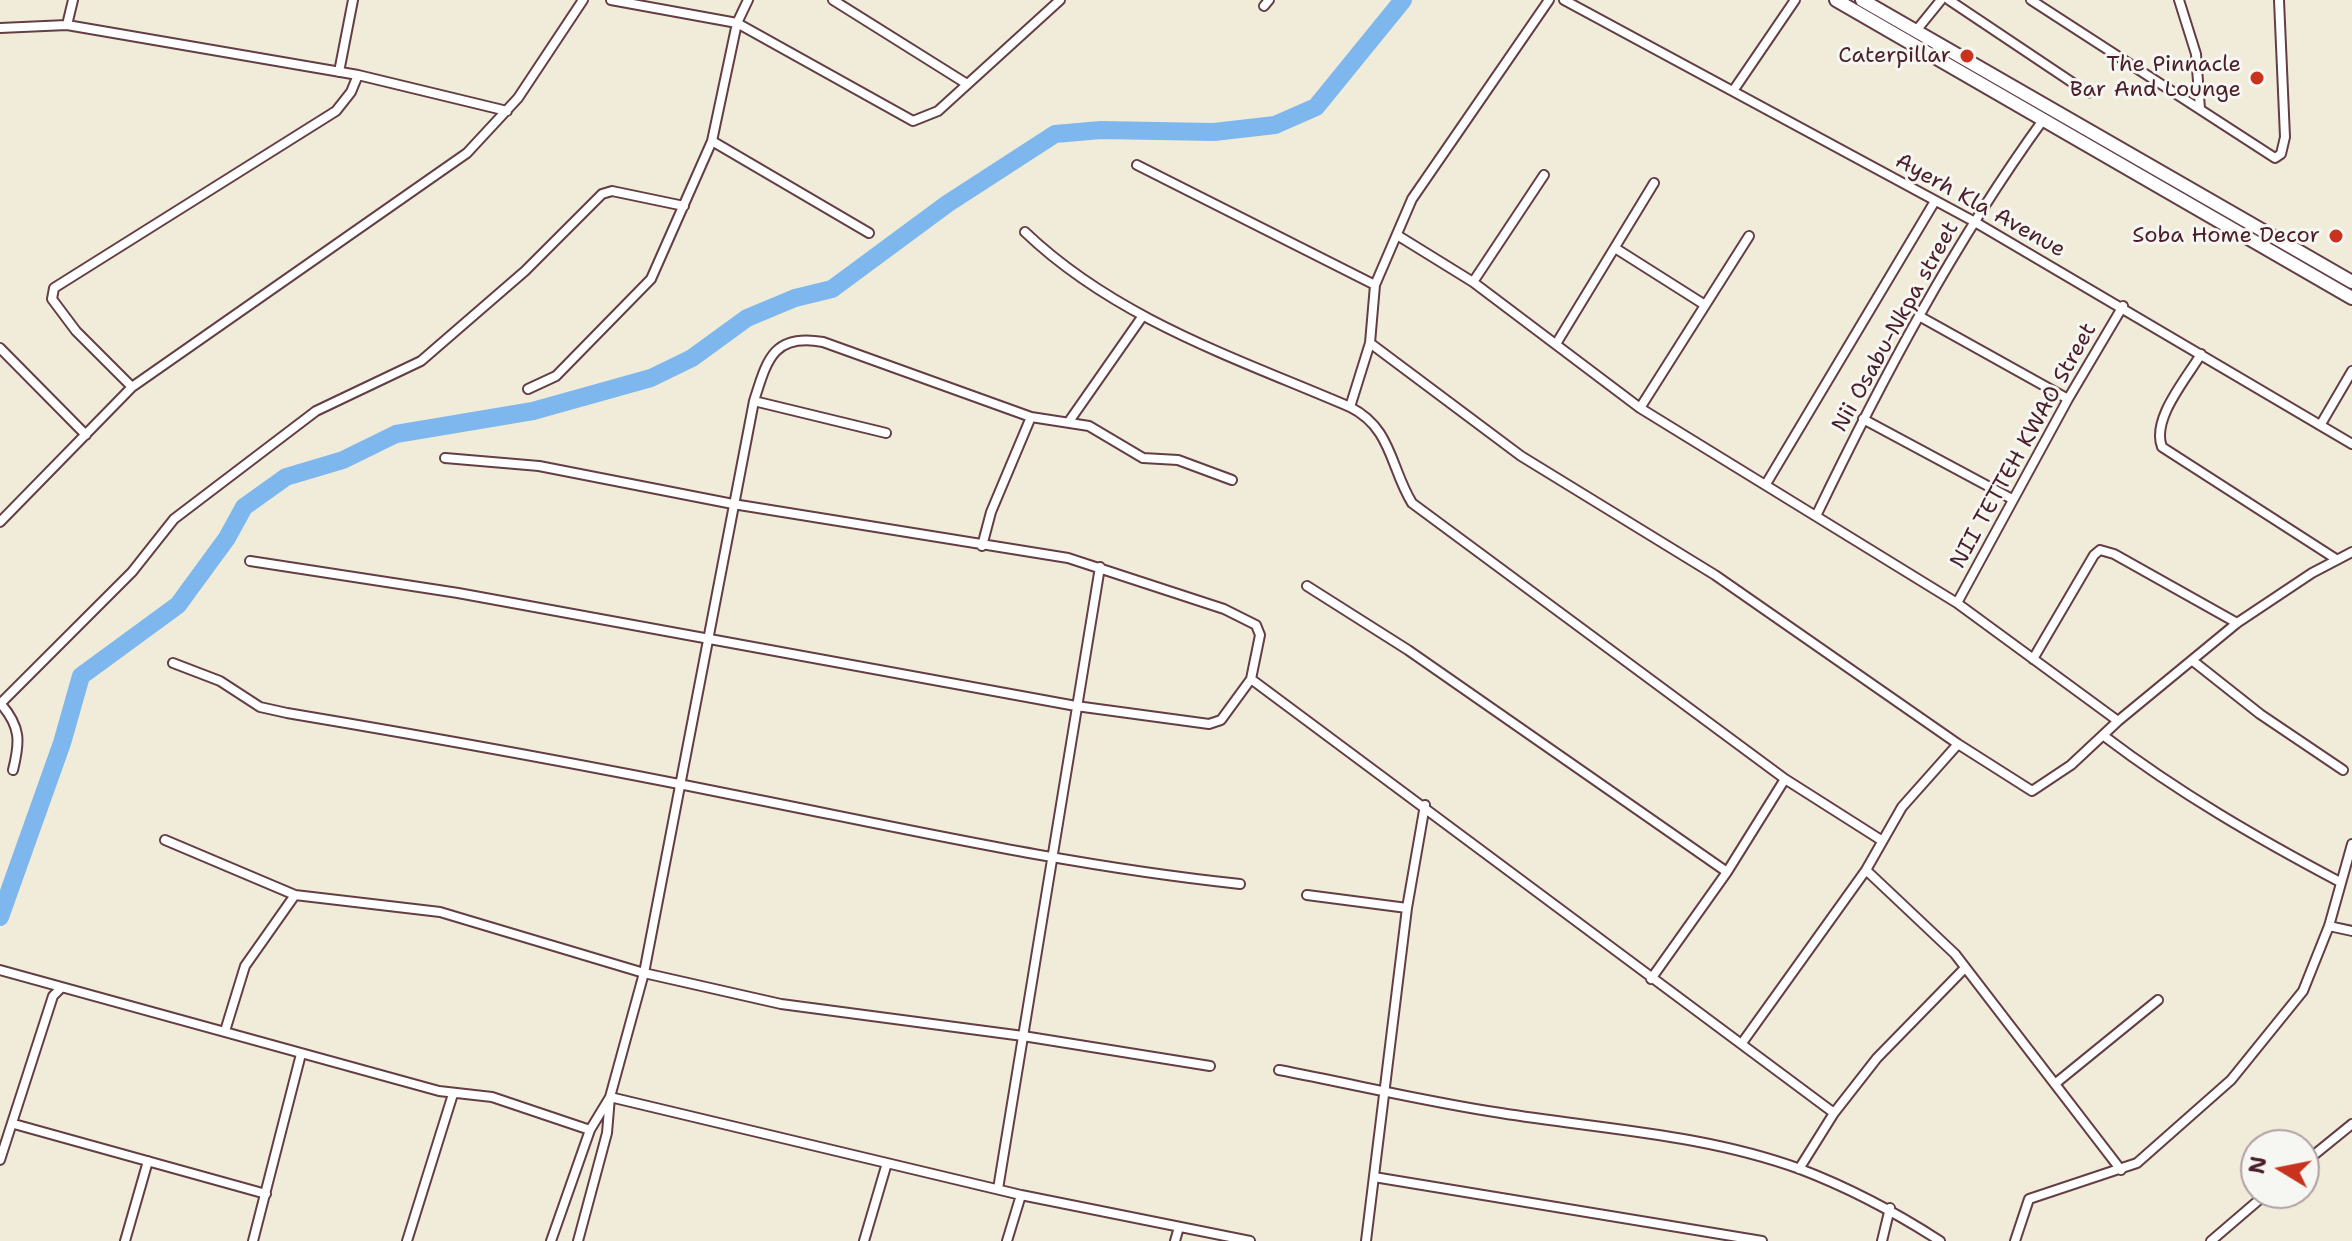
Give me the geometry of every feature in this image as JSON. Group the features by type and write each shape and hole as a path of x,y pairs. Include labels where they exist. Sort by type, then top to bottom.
{"main road":[{"path":"1836,0 2043,120 2306,263 2352,282"},
{"path":"1862,0 2306,263 2352,298"}],"street":[{"path":"67,25 73,0"},
{"path":"339,72 353,0"},
{"path":"0,522 132,387 313,257 448,169 507,111 583,0"},
{"path":"611,0 737,23 913,121 938,111 1058,1"},
{"path":"528,389 556,376 651,279 712,141 737,23 748,0"},
{"path":"833,0 967,84"},
{"path":"1350,407 1370,343 1375,285 1412,199 1549,0"},
{"name":"Ayerh Kla Avenue","path":"1564,0 1975,222 2123,306 2352,444"},
{"path":"1733,91 1795,0"},
{"path":"1915,32 1941,0"},
{"path":"1949,0 2088,93"},
{"path":"2031,0 2275,158 2281,154 2284,122 2279,0"},
{"path":"2179,0 2196,54 2200,109"},
{"path":"0,28 67,25 358,75 507,111"},
{"path":"132,387 76,331 52,299 54,288 336,111 351,92 358,75"},
{"name":"Nii Osabu-Nkpa street","path":"1816,516 1863,419 1919,316 1975,222 2043,120"},
{"path":"712,141 869,233"},
{"path":"1137,165 1375,285"},
{"path":"1473,282 1544,175"},
{"path":"1556,344 1654,183"},
{"path":"13,770 19,734 17,724 1,704 132,572 174,519 316,411 421,361 525,271 602,194 612,191 684,206"},
{"path":"1766,484 1935,201"},
{"path":"1025,232 1060,264 1142,317 1350,407 1377,425 1396,459 1404,491 1412,503 1654,684 1735,739 1785,779 1881,840"},
{"path":"1397,235 1473,282 1640,408 1957,603 2118,721"},
{"path":"1640,408 1749,236"},
{"path":"1615,248 1705,305"},
{"name":"NII TETTEH KWAO Street","path":"1957,603 2012,499 2123,306"},
{"path":"1919,316 2068,399"},
{"path":"1070,420 1142,317"},
{"path":"578,1241 604,1146 610,1097 644,973 754,401 767,361 774,352 789,341 804,338 851,351 1031,417 1070,420 1098,430 1143,458 1178,460 1232,480"},
{"path":"1370,343 1521,456 1715,575 1958,744 2032,791 2071,765 2118,721 2237,623 2336,559 2352,552"},
{"path":"0,348 86,435"},
{"path":"2201,354 2161,423 2159,438 2162,447 2336,559"},
{"path":"2321,424 2352,371"},
{"path":"754,401 886,433"},
{"path":"982,546 991,512 1031,417"},
{"path":"1863,419 2012,499"},
{"path":"250,561 458,593 706,641 1076,706 1214,724 1221,720 1251,679 1260,635 1256,625 1208,603 1163,592 1100,567 1048,554 982,546 733,504 539,466 445,458"},
{"path":"2033,659 2094,555 2100,550 2114,554 2237,623"},
{"path":"998,1189 1100,567"},
{"path":"1307,586 1421,659 1727,872"},
{"path":"2193,661 2260,714 2343,770"},
{"path":"173,663 220,681 260,707 680,784 1052,859 1127,872 1240,884"},
{"path":"1251,679 1425,805 1651,979 1834,1113"},
{"path":"2104,736 2191,799 2241,830 2340,882"},
{"path":"1742,1043 1866,870 1902,807 1958,744"},
{"path":"1651,979 1727,872 1785,779"},
{"path":"1366,1241 1407,908 1425,805"},
{"path":"165,840 295,895 440,912 644,973 823,1011 1023,1036 1210,1066"},
{"path":"2015,1241 2025,1205 2035,1195 2137,1163 2231,1080 2303,991 2329,926 2352,844"},
{"path":"1866,870 1947,945 2121,1170"},
{"path":"225,1031 245,966 295,895"},
{"path":"1307,895 1407,908"},
{"path":"2329,926 2352,931"},
{"path":"1799,1169 1834,1113 1877,1058 1964,969"},
{"path":"0,970 60,989 453,1094 492,1097 590,1130"},
{"path":"0,1160 53,996 60,989"},
{"path":"2056,1083 2158,1000"},
{"path":"253,1241 301,1054"},
{"path":"1279,1070 1499,1113 1692,1141 1799,1169 1890,1208 1940,1241"},
{"path":"407,1241 453,1094"},
{"path":"551,1241 590,1130 610,1097"},
{"path":"610,1097 1021,1195 1250,1241"},
{"path":"14,1124 266,1194"},
{"path":"2320,1150 2351,1126"},
{"path":"125,1241 148,1161"},
{"path":"864,1241 887,1163"},
{"path":"1374,1177 1762,1241"},
{"path":"1007,1241 1021,1195"},
{"path":"1882,1241 1890,1208"},
{"path":"2211,1241 2248,1209"},
{"path":"1175,1241 1179,1227"}],"waterway":[{"path":"0,917 62,743 81,676 178,605 227,538 244,507 286,477 343,460 396,434 533,411 651,378 692,358 747,318 795,298 832,289 947,204 1055,134 1101,130 1214,132 1275,125 1316,107 1403,0"}],"place":[{"name":"Caterpillar","path":"1967,56"},
{"name":"The Pinnacle Bar And Lounge","path":"2257,78"},
{"name":"Soba Home Decor","path":"2336,236"}]}
